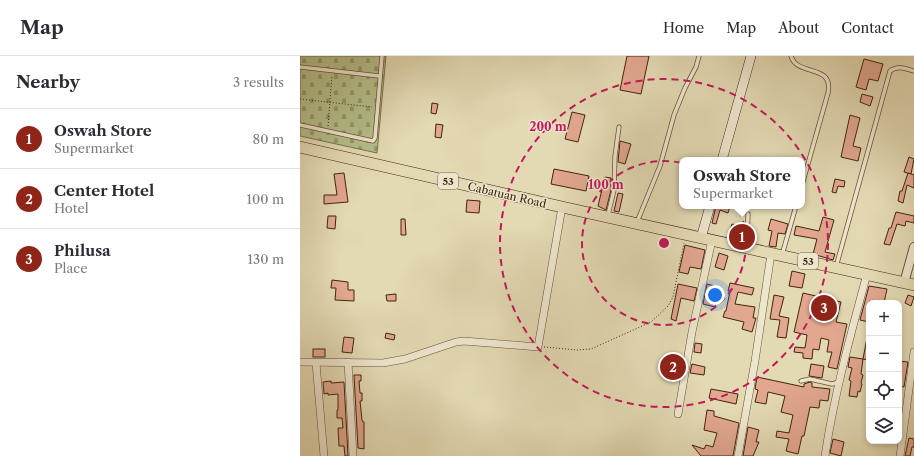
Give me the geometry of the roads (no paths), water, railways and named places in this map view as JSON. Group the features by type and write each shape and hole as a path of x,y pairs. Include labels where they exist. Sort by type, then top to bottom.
{"highway":[{"name":"Cabatuan Road","path":"300,147 602,216"},
{"name":"53","path":"602,216 909,284"}],"main road":[{"path":"723,157 751,56"},
{"path":"706,239 710,209"}],"street":[{"path":"300,362 394,362 456,342 464,341 538,347 562,207"},
{"path":"678,414 706,239"},
{"path":"909,284 914,247"},
{"path":"738,456 757,346 777,254"},
{"path":"825,456 829,427 867,274"},
{"path":"900,456 914,352"},
{"path":"348,362 354,456"},
{"path":"316,363 324,456"}],"lane":[{"path":"300,125 373,141 375,138 382,56"},
{"path":"636,224 660,166 674,115 685,88 696,67 699,56"},
{"path":"791,56 792,60 796,64 824,75 828,83 828,92 805,173"},
{"path":"836,267 890,70 900,67 914,71"},
{"path":"300,68 380,76"},
{"path":"602,216 614,190 614,156 619,127"},
{"path":"777,254 795,209"},
{"path":"747,248 748,214"},
{"path":"801,381 810,379 832,384 840,382"}],"place":[{"name":"Oswah Store","path":"742,237"},
{"name":"Philusa","path":"824,308"},
{"name":"Center Hotel","path":"673,367"}]}
